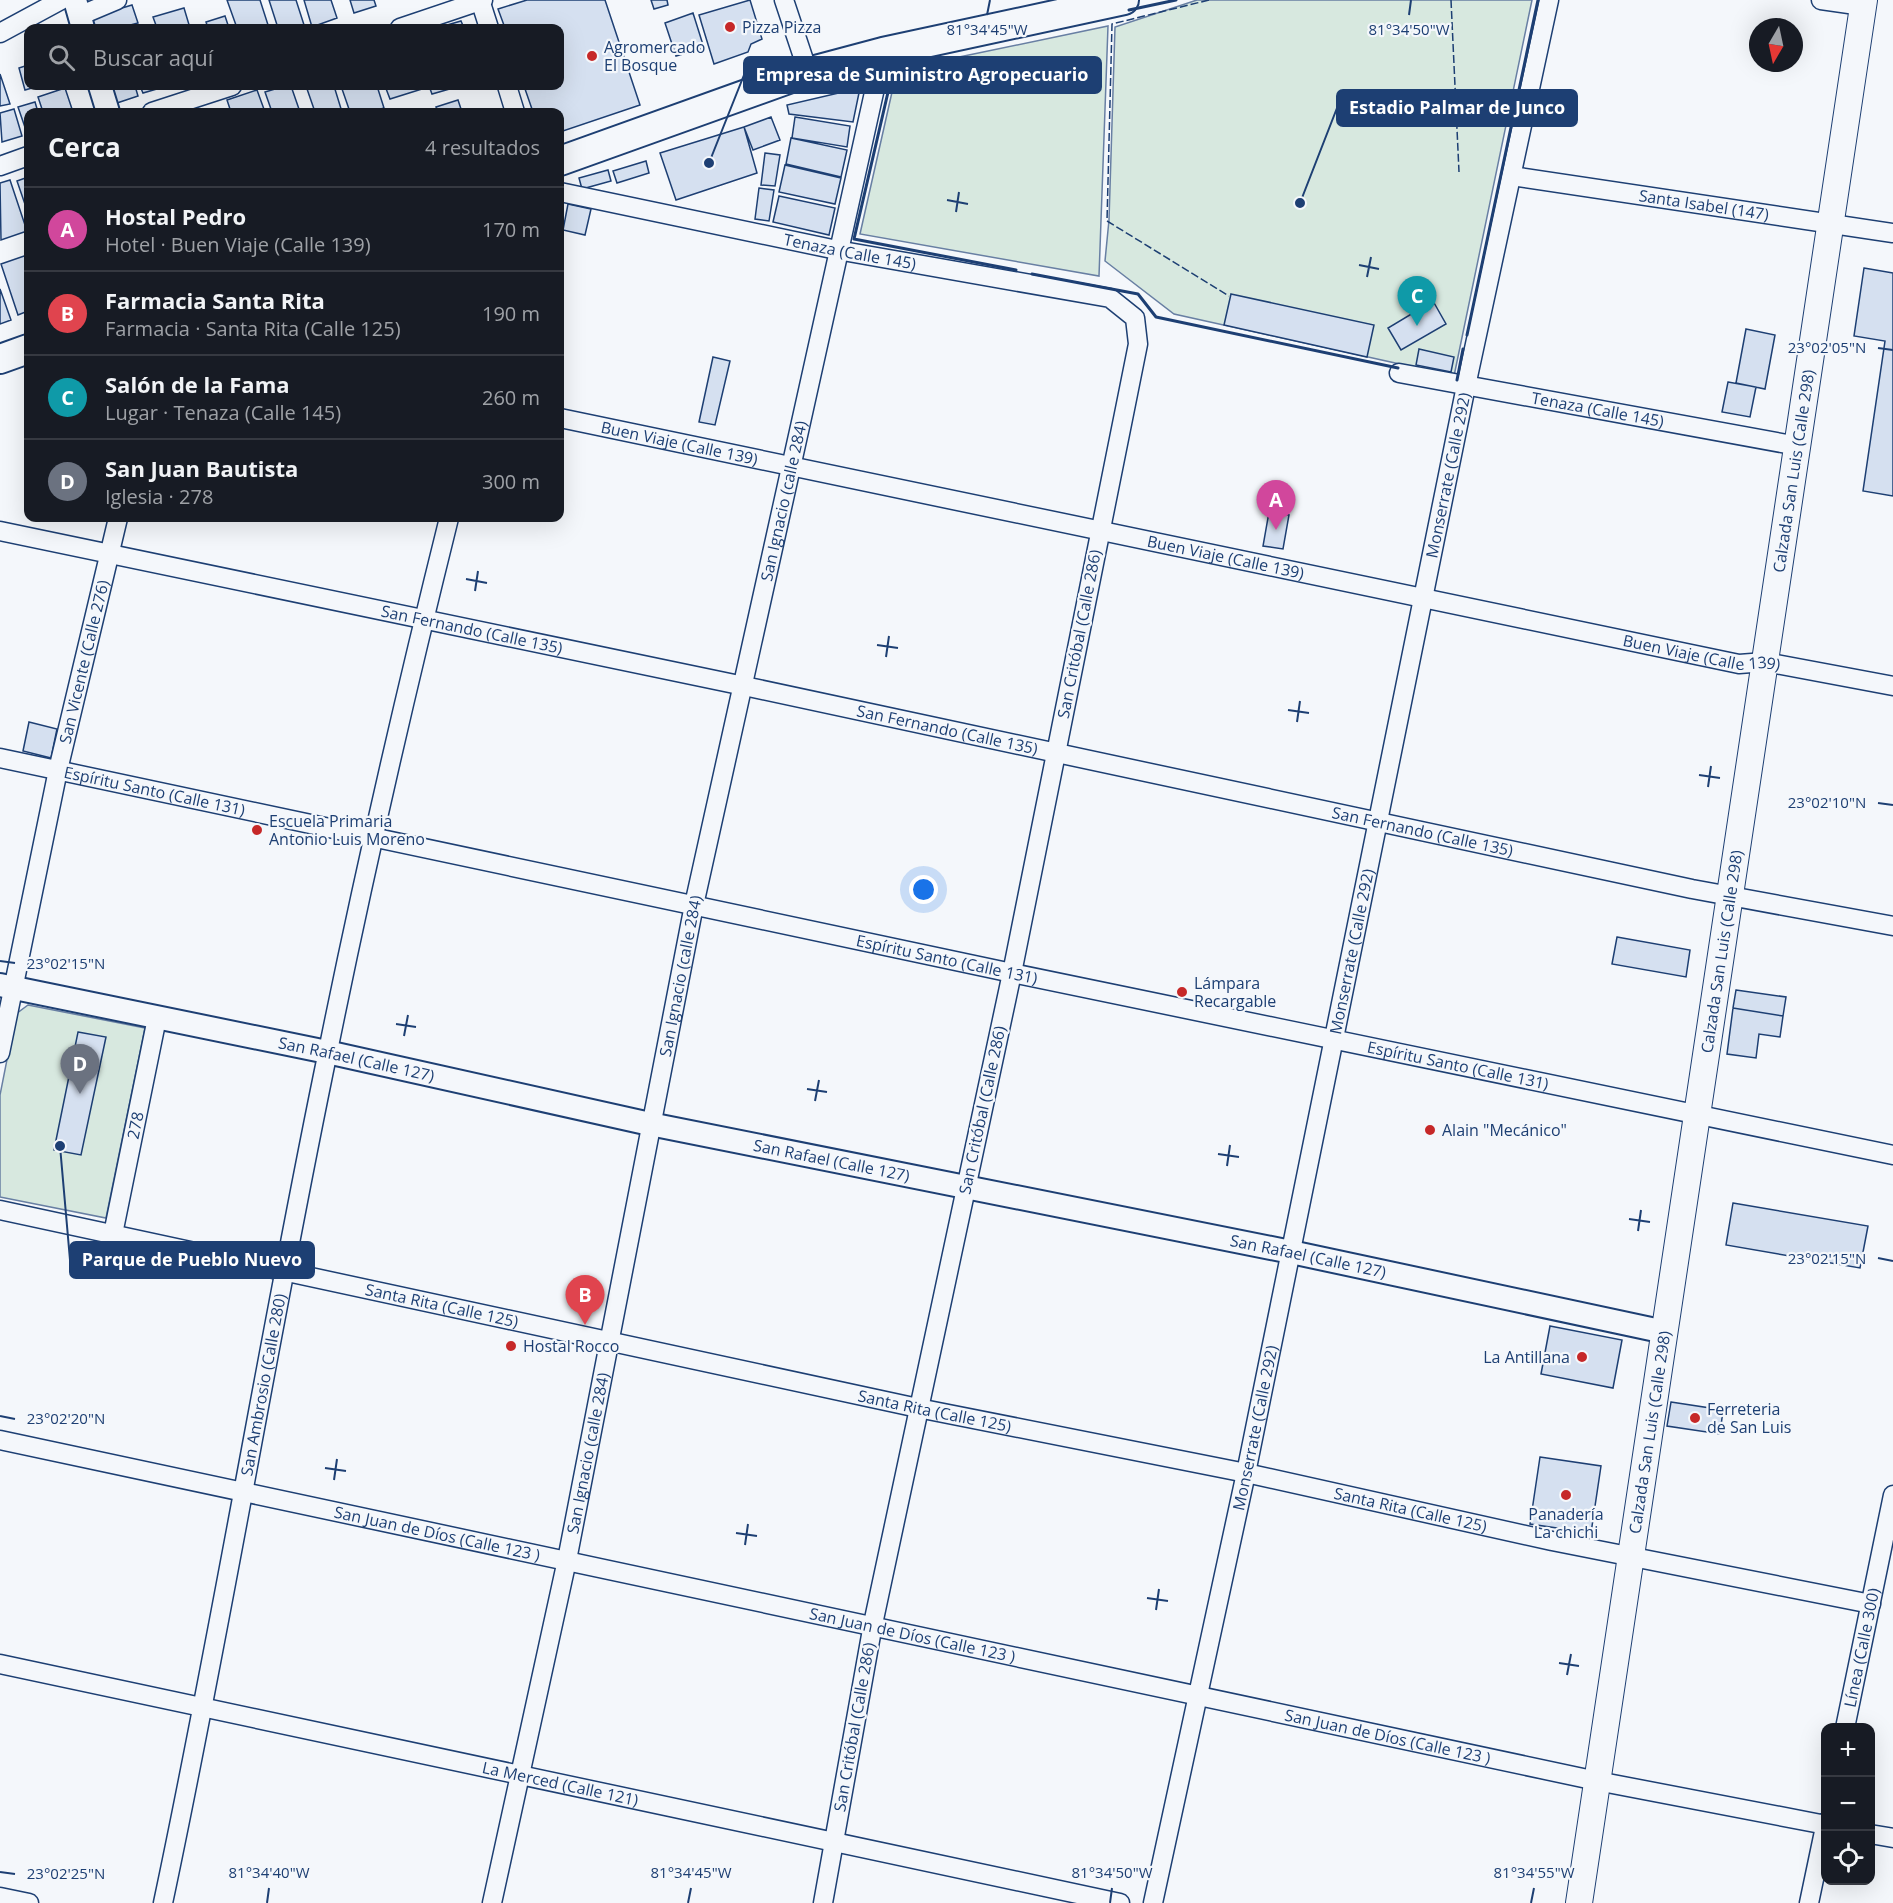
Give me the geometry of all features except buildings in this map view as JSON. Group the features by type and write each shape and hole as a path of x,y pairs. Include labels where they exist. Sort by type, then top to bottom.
{"main road":[{"path":"564,160 808,72 882,52 1124,0"},
{"name":"Calzada San Luis (Calle 298)","path":"1579,1903 1863,3"},
{"path":"0,359 24,350"}],"street":[{"path":"0,33 61,0"},
{"path":"79,15 117,0"},
{"path":"412,24 481,0 488,24"},
{"path":"784,0 808,72"},
{"name":"Monserrate (Calle 292)","path":"1154,1903 1246,1473 1466,386 1549,0"},
{"path":"1821,0 1863,3"},
{"name":"San Ignacio (calle 284)","path":"492,1903 567,1560 694,905 882,52"},
{"path":"101,90 107,108"},
{"path":"164,108 220,90"},
{"path":"508,90 514,108"},
{"path":"0,166 24,157"},
{"name":"Santa Isabel (147)","path":"1512,176 1893,233"},
{"name":"Tenaza (Calle 145)","path":"564,193 837,250 1110,297 1135,318"},
{"name":"San Critóbal (Calle 286)","path":"823,1903 873,1624 1012,973 1138,344 1135,318"},
{"name":"Tenaza (Calle 145)","path":"1399,373 1798,446"},
{"name":"Buen Viaje (Calle 139)","path":"564,419 1739,664 1765,662 1893,686"},
{"name":"San Vicente (Calle 276)","path":"0,1053 6,986 117,522"},
{"name":"San Ambrosio (Calle 280)","path":"163,1903 205,1707 327,1052 423,620 448,522"},
{"name":"San Fernando (Calle 135)","path":"0,531 109,556 744,686 1730,895 1893,926"},
{"name":"Espíritu Santo (Calle 131)","path":"0,758 374,835 1012,973 1333,1037 1697,1116 1893,1155"},
{"name":"San Rafael (Calle 127)","path":"6,986 327,1052 650,1124 1291,1252 1665,1332"},
{"name":"278","path":"113,1234 157,1018"},
{"name":"Santa Rita (Calle 125)","path":"0,1210 918,1408 1246,1473 1552,1541 1871,1604"},
{"name":"San Juan de Díos (Calle 123 )","path":"0,1440 873,1624 1597,1781 1821,1823"},
{"name":"Línea (Calle 300)","path":"1846,1723 1893,1495"},
{"name":"La Merced (Calle 121)","path":"0,1664 1120,1903"},
{"path":"1809,1903 1824,1831"},
{"path":"1875,1835 1893,1838"},
{"path":"0,1897 29,1903"}],"shaded area":[{"path":"1197,0 1532,0 1454,376 1174,314 1105,261 1109,220 1115,27"},
{"path":"1108,26 1099,276 860,234 897,70"},
{"path":"28,1005 145,1028 106,1218 0,1197 0,1095 16,1014"}],"fence":[{"path":"1209,0 1112,24 1107,221 1229,296"},
{"path":"1451,0 1459,172"}],"wall":[{"path":"1129,10 1176,0"},
{"path":"1467,335 1538,0"},
{"path":"895,62 854,239 1016,270"},
{"path":"1032,274 1138,294 1156,317 1398,368"},
{"path":"1457,380 1463,349"}],"place":[{"name":"Pizza Pizza","path":"730,27"},
{"name":"Agromercado El Bosque","path":"592,56"},
{"name":"Empresa de Suministro Agropecuario","path":"709,163"},
{"name":"Estadio Palmar de Junco","path":"1300,203"},
{"name":"Salón de la Fama","path":"1417,326"},
{"name":"Hostal Pedro","path":"1276,530"},
{"name":"Escuela Primaria Antonio Luis Moreno","path":"257,830"},
{"name":"Lámpara Recargable","path":"1182,992"},
{"name":"San Juan Bautista","path":"80,1094"},
{"name":"Alain \"Mecánico\"","path":"1430,1130"},
{"name":"Parque de Pueblo Nuevo","path":"60,1146"},
{"name":"Farmacia Santa Rita","path":"585,1325"},
{"name":"Hostal Rocco","path":"511,1346"},
{"name":"La Antillana","path":"1582,1357"},
{"name":"Ferreteria de San Luis","path":"1695,1418"},
{"name":"Panadería La chichi","path":"1566,1495"}]}
